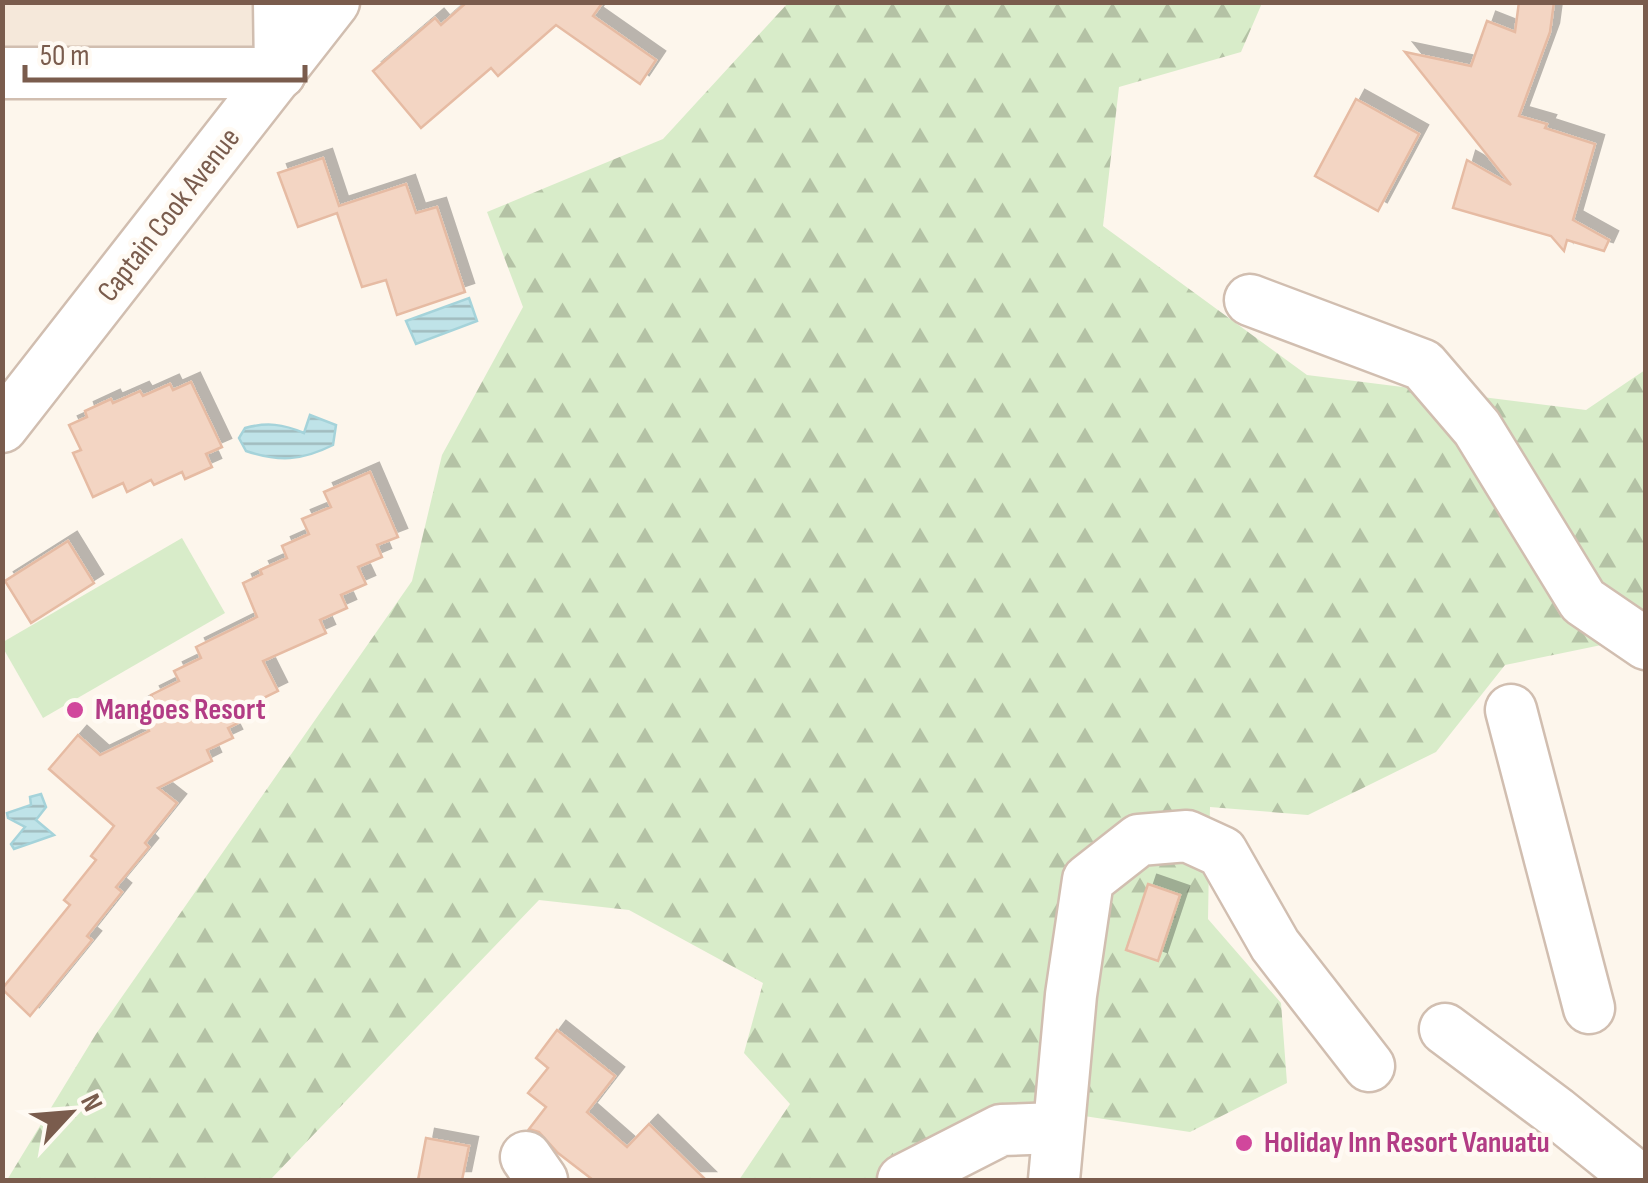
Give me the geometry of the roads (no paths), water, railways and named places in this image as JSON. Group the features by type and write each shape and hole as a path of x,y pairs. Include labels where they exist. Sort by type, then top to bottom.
{"street":[{"path":"2,73 280,73 279,2"},
{"name":"Captain Cook Avenue","path":"2,427 334,2"},
{"path":"1250,300 1423,365 1477,428 1582,601 1646,644"},
{"path":"1512,710 1588,1008"},
{"path":"1054,1180 1071,996 1088,880 1139,840 1187,836 1222,852 1275,945 1369,1066"},
{"path":"1445,1030 1640,1180"},
{"path":"902,1180 1001,1130 1058,1128"}],"water":[{"path":"469,298 477,321 416,344 406,321"},
{"path":"310,415 336,425 333,445 300,457 280,458 246,451 239,438 245,428 261,425 304,433"},
{"path":"41,794 46,807 36,820 54,835 14,849 11,844 25,827 8,818 7,813 31,805 30,797"}],"place":[{"name":"Mangoes Resort","path":"75,710"},
{"name":"Holiday Inn Resort Vanuatu","path":"1244,1143"}]}
